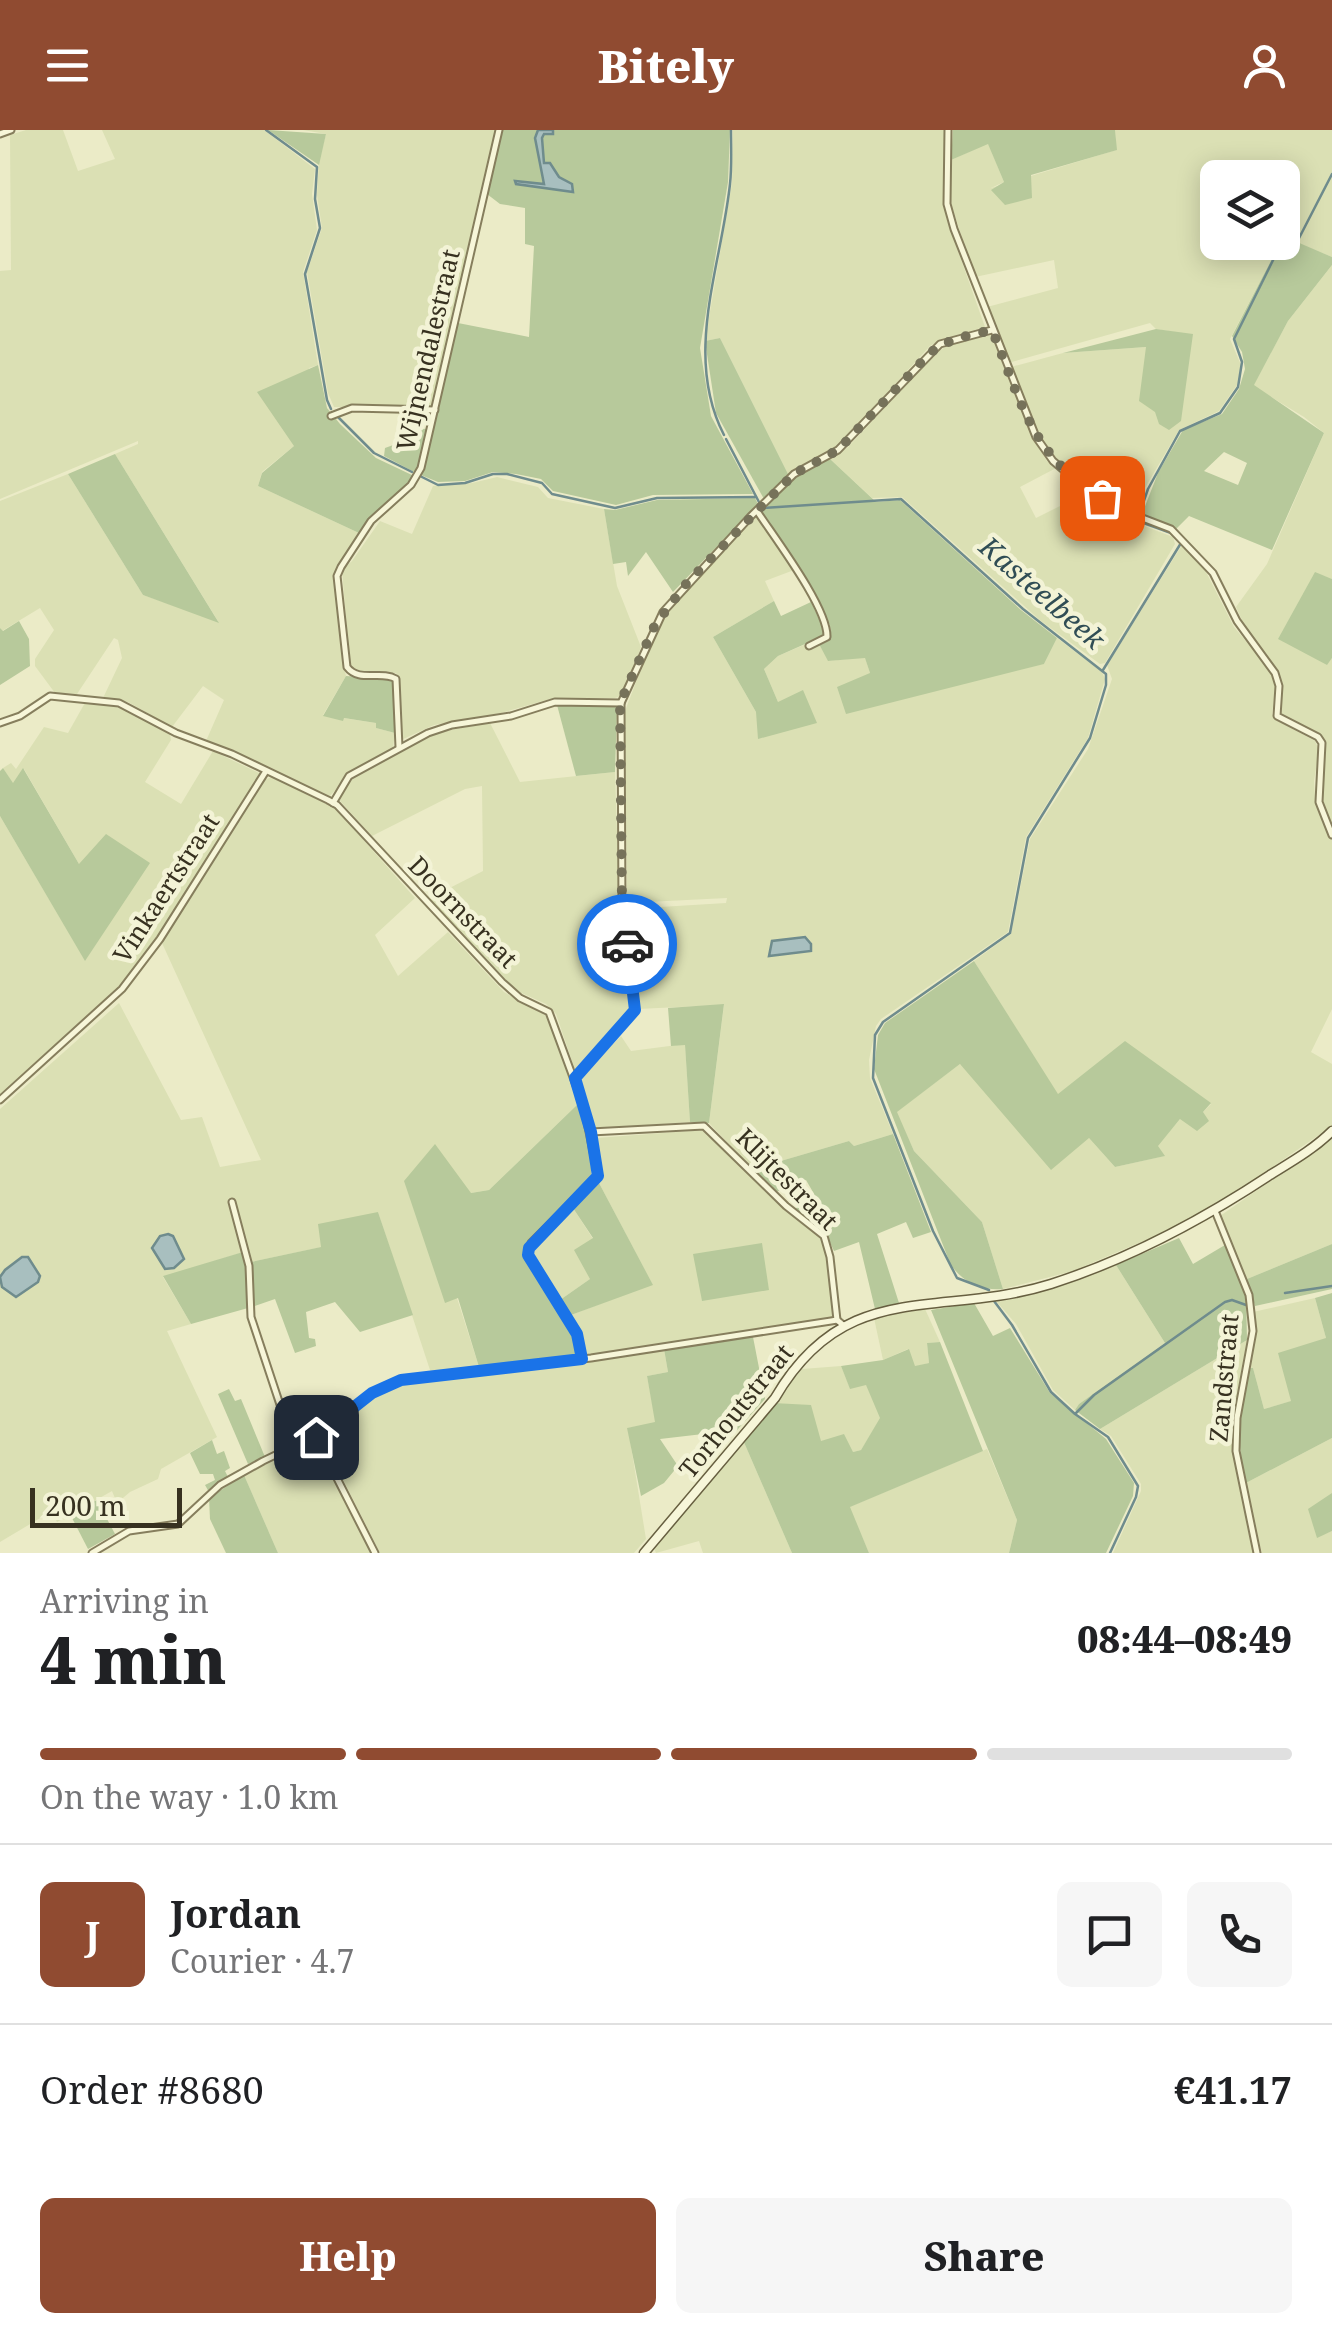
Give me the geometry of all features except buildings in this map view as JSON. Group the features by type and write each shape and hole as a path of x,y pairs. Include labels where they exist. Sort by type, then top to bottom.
{"street":[{"path":"0,134 11,130"},
{"name":"Wijnendalestraat","path":"399,747 396,678 357,675 347,667 338,576 371,521 418,474 499,130"},
{"path":"948,130 948,204 954,230 1036,437 1053,461 1085,488 1119,509 1171,530 1213,572 1237,622 1276,674 1277,716 1318,737 1322,743 1318,802 1332,835"},
{"path":"575,1078 635,1010 622,907 620,703 663,612 763,504 806,466 838,450 940,344 992,330"},
{"path":"330,416 352,408 435,410"},
{"path":"757,511 826,624 827,636 809,646"},
{"name":"Doornstraat","path":"0,723 20,716 50,696 119,703 176,733 333,803 502,982 520,998 549,1012 575,1078 591,1132 598,1176 530,1243 528,1255 577,1334 582,1359"},
{"path":"333,803 349,776 399,747 452,725 511,716 555,702 620,703"},
{"name":"Vinkaertstraat","path":"0,1100 122,989 160,939 266,770"},
{"name":"Klijtestraat","path":"591,1132 704,1126 794,1213 824,1236 840,1323"},
{"name":"Torhoutstraat","path":"644,1553 775,1398 788,1375 840,1323 883,1311 1053,1284 1168,1236 1216,1211 1332,1132"},
{"path":"232,1202 249,1266 251,1316 294,1447"},
{"name":"Zandstraat","path":"1216,1211 1249,1295 1253,1331 1237,1418 1236,1451 1257,1553"},
{"path":"92,1553 129,1530 178,1524 220,1485 316,1437 372,1393 401,1380 840,1323"},
{"path":"316,1437 375,1553"}],"green space":[{"path":"26,130 63,130 78,171 115,159 102,130 264,130 315,169 312,194 317,230 303,272 318,365 309,368 294,446 262,472 258,486 359,533 336,570 346,676 323,715 376,723 376,728 395,733 393,748 353,770 329,797 206,741 224,700 203,686 172,727 128,702 103,698 122,658 118,640 114,638 77,694 55,693 35,666 35,659 54,630 40,608 2,631 0,628 0,501 68,474 143,595 218,621 115,454 138,441 0,499 0,271 11,270 10,135"},
{"path":"268,130 326,134 319,165"},
{"path":"303,130 496,130 433,407 334,407 328,393 307,272 322,228 317,195 319,160 326,134"},
{"path":"503,130 730,130 728,182 700,348 711,416 753,494 653,495 616,505 553,491 541,479 516,474 493,472 465,481 438,482 421,475 458,323 529,337 534,246 525,244 525,208 500,204 487,194"},
{"path":"733,130 945,130 946,217 985,327 930,346 836,448 789,476 720,338 705,341 732,183"},
{"path":"953,130 1115,130 1117,150 1031,175 1032,198 1005,205 991,190 1004,182 988,144 951,160"},
{"path":"1115,130 1332,130 1332,257 1300,244 1300,160 1200,160 1200,260 1271,260 1230,339 1241,365 1237,385 1219,411 1179,430 1145,488 1138,512 1109,499 1057,460 1041,438 1011,367 1063,353 1147,347 1193,335 1156,329 1150,323 1008,363 987,307 1058,288 1054,260 975,277 950,201 951,160 988,143 1004,182 991,188 1116,150"},
{"path":"1300,243 1332,257 1332,265 1288,321 1254,385 1324,433 1272,550 1189,516 1176,529 1142,514 1158,473 1183,430 1222,414 1239,389 1245,369 1242,352 1232,336 1271,260 1300,260","holes":["1224,452 1247,463 1238,485 1204,471"]},
{"path":"1332,265 1332,579 1315,573 1326,665 1332,658 1332,825 1321,798 1326,746 1320,736 1284,721 1278,712 1282,683 1277,670 1244,625 1236,607 1267,564 1324,433 1253,386 1288,321"},
{"path":"1156,329 1193,334 1181,421 1169,430 1159,424 1155,412 1139,401 1146,347 1063,353"},
{"path":"991,335 1033,439 1047,461 1058,467 1020,487 1036,518 1088,492 1134,522 1173,537 1175,544 1105,663 1100,664 1041,621 902,497 872,498 830,459 848,447 937,352 949,345"},
{"path":"720,338 789,476 764,499 716,413 705,341"},
{"path":"318,365 327,408 340,424 376,458 414,476 359,533 258,486 262,473 294,446 257,392"},
{"path":"402,428 428,429 416,473 384,456 385,448 396,444"},
{"path":"115,454 219,623 143,595 68,474"},
{"path":"830,459 876,502 900,500 1057,638 1044,664 846,714 837,687 870,673 865,658 828,661 819,644 831,636 830,625 761,511 798,474"},
{"path":"497,477 538,487 548,498 604,509 617,586 641,647 628,684 621,696 615,698 550,699 434,725 401,740 400,680 396,673 358,673 350,667 342,570 380,521 412,534 433,486"},
{"path":"755,498 758,504 673,592 646,552 628,576 626,562 613,564 604,509 657,500"},
{"path":"759,518 794,570 765,581 774,601 713,637 756,712 778,702 764,669 778,656 813,641 829,661 865,657 870,673 1044,664 1057,638 1102,672 1105,679 1088,738 1026,837 1008,932 876,1026 869,1060 870,1078 893,1134 854,1146 849,1141 753,1169 709,1123 724,1005 637,1009 634,966 658,963 654,944 631,944 627,909 726,903 727,898 627,903 625,711 657,627"},
{"path":"1182,545 1203,566 1234,627 1271,671 1276,684 1272,714 1315,741 1319,750 1315,798 1332,837 1332,1009 1311,1052 1332,1064 1332,1126 1213,1208 1167,1231 1073,1271 1003,1289 982,1222 914,1151 896,1112 960,1064 1089,1138 1115,1167 1164,1156 1157,1146 1181,1118 1203,1112 1211,1104 1058,1095 974,961 1011,934 1030,839 1088,749 1112,679 1107,665"},
{"path":"1315,572 1332,579 1332,658 1327,665 1278,639"},
{"path":"774,601 781,616 811,602 824,630 823,636 778,656 764,669 778,702 803,690 817,723 758,739 756,712 713,637"},
{"path":"19,621 29,639 30,666 0,685 0,628 3,631"},
{"path":"346,676 394,682 395,733 376,728 376,723 323,716"},
{"path":"86,701 121,707 170,734 171,740 145,782 181,804 213,751 259,776 182,902 115,994 0,1098 0,816 85,960 149,863 79,864 24,769 13,784 3,768 11,763 16,769 44,727 68,733"},
{"path":"557,705 617,707 615,772 576,776"},
{"path":"490,723 520,782 615,772 619,894 631,1011 576,1073 556,1014 546,1004 517,991 426,900 483,871 482,786 465,789 372,836 340,801 355,775 419,741 440,732"},
{"path":"3,768 13,783 23,768 79,864 106,834 150,863 85,961 0,816"},
{"path":"272,777 335,808 415,898 375,935 398,976 448,932 504,992 548,1017 578,1104 489,1190 471,1193 446,1302 457,1298 479,1367 431,1373 378,1212 322,1247 251,1262 247,1251 163,1277 191,1324 167,1331 217,1437 161,1469 158,1479 117,1503 112,1491 57,1522 53,1513 47,1514 0,1542 0,1279 2,1287 22,1257 0,1277 0,1109 119,1003 181,1120 202,1117 220,1167 261,1160 162,943 264,780"},
{"path":"974,961 1058,1094 1125,1041 1211,1103 1203,1112 1209,1121 1197,1131 1180,1119 1158,1146 1165,1156 1115,1167 1089,1138 1051,1170 960,1064 897,1112 914,1151 982,1222 1003,1289 972,1283 950,1263 874,1069 878,1035 885,1023"},
{"path":"724,1004 709,1123 690,1122 685,1045 671,1046 668,1008"},
{"path":"621,1036 631,1051 685,1044 690,1122 594,1129 581,1077"},
{"path":"578,1104 588,1135 592,1179 529,1242 525,1255 574,1334 579,1355 479,1367 458,1298 445,1303 404,1181 435,1144 471,1193 489,1190"},
{"path":"703,1130 777,1203 822,1239 834,1318 585,1356 571,1315 652,1284 599,1183 596,1138"},
{"path":"893,1134 931,1232 913,1238 906,1222 877,1234 899,1303 875,1309 859,1242 834,1251 827,1236 794,1209 817,1199 806,1180 776,1192 753,1169 849,1141 854,1146"},
{"path":"1332,1138 1332,1244 1247,1279 1220,1216"},
{"path":"599,1183 653,1285 571,1315 560,1300 590,1279 574,1250 593,1238 573,1208"},
{"path":"573,1208 593,1239 590,1279 560,1300 532,1255 532,1245"},
{"path":"378,1212 413,1315 360,1332 335,1302 306,1312 309,1338 315,1339 316,1346 295,1353 275,1299 252,1307 251,1262 321,1247 318,1224"},
{"path":"1179,1238 1193,1264 1225,1245 1246,1294 1247,1340 1100,1429 1075,1410 1079,1404 1165,1343 1116,1265"},
{"path":"762,1243 769,1290 702,1301 693,1254"},
{"path":"1332,1244 1332,1289 1255,1306 1247,1279"},
{"path":"243,1252 248,1273 248,1308 191,1324 163,1276"},
{"path":"1116,1265 1165,1343 1075,1410 1053,1390 1016,1324 996,1301 1056,1288"},
{"path":"1332,1293 1332,1438 1244,1484 1238,1428 1248,1368 1253,1368 1264,1409 1291,1401 1278,1353 1326,1338 1315,1298"},
{"path":"1315,1298 1326,1338 1292,1401 1264,1409 1253,1368 1248,1368 1253,1312"},
{"path":"974,1303 993,1336 1010,1328 1050,1393 1106,1439 1134,1483 1133,1496 1106,1553 1009,1553 1017,1520 931,1310"},
{"path":"925,1309 940,1342 927,1343 929,1363 914,1367 908,1349 883,1360 874,1318"},
{"path":"753,1337 765,1399 713,1457 703,1434 660,1439 678,1466 664,1483 641,1496 627,1428 655,1422 647,1376 668,1372 664,1349"},
{"path":"1247,1340 1233,1418 1233,1452 1253,1553 1113,1553 1141,1484 1111,1436 1100,1429"},
{"path":"940,1342 983,1451 850,1507 869,1553 792,1553 743,1440 773,1403 811,1405 821,1441 844,1434 853,1452 861,1450 880,1418 866,1385 850,1389 841,1366 883,1360 909,1349 915,1366 929,1363 927,1343"},
{"path":"664,1349 668,1372 647,1376 656,1423 628,1428 646,1539 634,1553 380,1553 323,1440 365,1402 383,1391 414,1381 550,1368"},
{"path":"841,1366 850,1388 866,1384 881,1418 861,1450 853,1452 820,1442 773,1403 802,1369"},
{"path":"229,1389 235,1401 241,1399 265,1457 248,1464 218,1394"},
{"path":"1332,1438 1332,1493 1317,1537 1332,1531 1332,1553 1262,1553 1244,1484"},
{"path":"212,1440 217,1454 224,1451 230,1468 225,1471 228,1477 209,1492 205,1485 215,1480 213,1474 200,1474 190,1453"},
{"path":"743,1440 792,1553 703,1553 699,1541 656,1553 653,1546"},
{"path":"309,1444 315,1446 373,1553 278,1553 244,1475"},
{"path":"987,1449 1017,1520 1009,1553 869,1553 849,1507"},
{"path":"244,1475 278,1553 226,1553 210,1519 209,1498"},
{"path":"1332,1493 1332,1531 1317,1538 1308,1509"},
{"path":"97,1500 115,1534 88,1549 70,1514"}],"water":[{"path":"538,130 553,130 553,134 544,134 542,138 544,163 550,163 559,177 572,184 573,192 516,184 515,181 544,184 535,138"},
{"path":"805,937 811,951 769,956 772,941"},
{"path":"160,1236 173,1236 184,1259 174,1268 165,1269 152,1248"},
{"path":"22,1257 28,1257 40,1276 38,1282 16,1297 2,1287 0,1277"}],"waterway":[{"path":"266,130 317,167 315,199 320,228 305,274 331,409"},
{"name":"Kasteelbeek","path":"724,435 712,405 706,343 730,184 731,130"},
{"path":"1300,236 1332,174"},
{"path":"1140,512 1148,489 1180,431 1220,413 1238,387 1242,362 1234,339 1273,260"},
{"path":"338,417 374,453 412,472"},
{"name":"Kasteelbeek","path":"726,439 760,504"},
{"path":"420,476 438,485 507,474 542,483 552,494 615,508 657,498 756,497"},
{"name":"Kasteelbeek","path":"763,508 901,499 1023,609 1106,674 1090,738 1028,838 1010,933 883,1022 875,1035 873,1078 933,1231 957,1278 989,1290"},
{"path":"1103,670 1181,543 1171,533 1138,521"},
{"path":"1285,1293 1332,1286"},
{"name":"Kasteelbeek","path":"994,1301 1051,1392 1108,1437 1138,1486 1110,1553"},
{"path":"1076,1413 1094,1395 1225,1302 1246,1305"}],"way so far":[{"path":"627,944 622,907 620,703 626,697 648,638 671,602 794,474 838,450 940,344 992,330 1036,437 1053,461 1102,498"}],"route":[{"path":"316,1437 372,1393 411,1377 582,1359 577,1334 528,1255 530,1243 598,1176 591,1132 575,1078 635,1010 627,944"}]}
